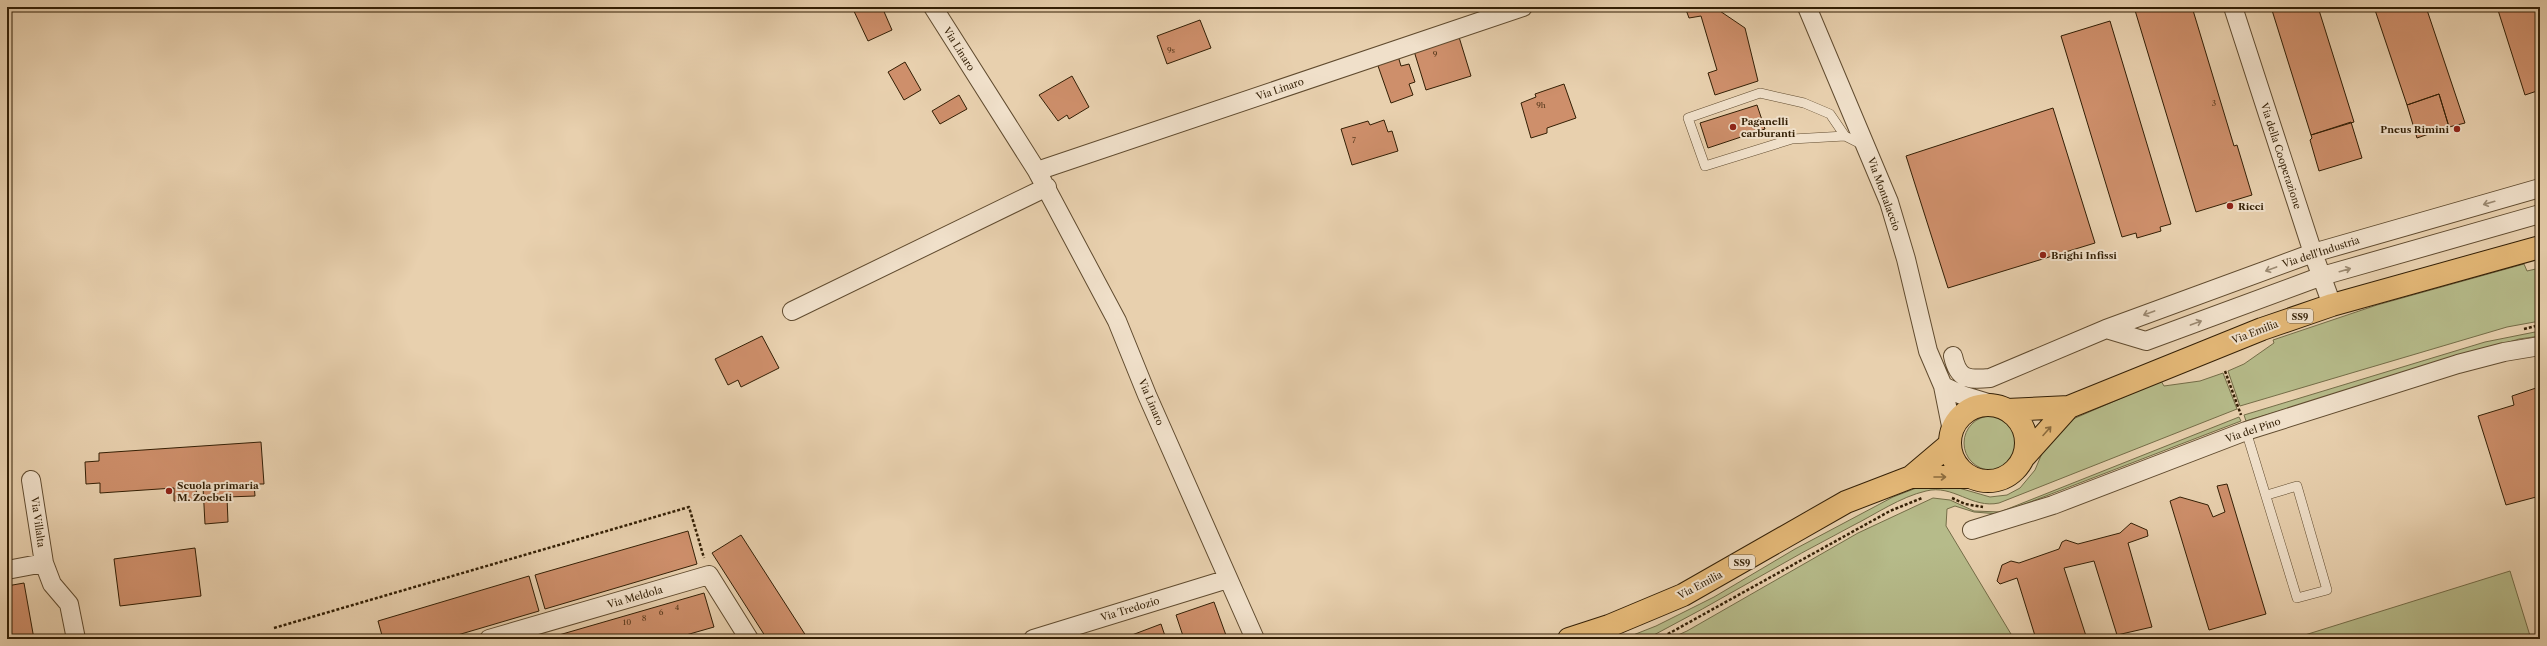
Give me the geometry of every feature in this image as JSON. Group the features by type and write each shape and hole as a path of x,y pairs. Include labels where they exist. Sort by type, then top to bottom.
{"main road":[{"name":"Via Emilia","path":"1910,477 1951,437 1959,419 1969,410 1981,406 2069,407 2262,329 2332,305 2540,248"},
{"path":"2001,407 2018,418 2024,430 2027,443 2025,456"},
{"name":"Via Emilia","path":"1570,639 1609,626 1683,595 1846,502 1910,477 1970,477 1982,481 1996,481 2008,476 2018,467 2025,456 2069,407"},
{"path":"1951,437 1952,457 1959,468 1970,477"}],"street":[{"name":"Via Linaro","path":"933,7 1037,170 1117,321 1147,395 1255,639"},
{"name":"Via Linaro","path":"1037,170 1523,7"},
{"name":"Via Montalaccio","path":"1807,7 1890,202 1906,259 1928,351 1943,386 1951,437"},
{"name":"Via della Cooperazione","path":"2233,7 2313,254 2332,305"},
{"path":"792,311 1046,187"},
{"name":"Via dell'Industria","path":"1953,356 1956,370 1963,376 1974,379 1990,378 2106,329 2313,254 2540,188"},
{"path":"2508,198 2514,221"},
{"path":"2106,329 2146,341 2322,276 2540,214"},
{"path":"2402,228 2409,252"},
{"path":"2215,290 2224,312"},
{"name":"Via del Pino","path":"1972,530 2053,504 2246,431 2458,364 2504,352 2540,346"},
{"path":"1943,386 1962,395 2001,407"},
{"name":"Via Villalta","path":"32,480 44,563 52,584 69,604 76,639"},
{"path":"7,570 44,563"},
{"path":"709,575 749,639"},
{"name":"Via Meldola","path":"489,639 709,575"},
{"name":"Via Tredozio","path":"1033,639 1228,579"}],"lane":[{"path":"1845,136 1792,139 1705,166 1688,118 1760,93 1804,103 1830,114 1845,136 1866,147"},
{"path":"2246,431 2267,495 2297,598 2327,590 2297,486 2267,495"}],"path":[{"path":"2518,330 2540,325"},
{"path":"2225,371 2240,413"},
{"path":"2233,416 2248,411"},
{"path":"1659,639 1890,512 1929,495"},
{"path":"1947,495 1965,504 1985,508"},
{"path":"274,628 689,507 709,575"}],"green space":[{"path":"2524,264 2527,271 2540,268 2540,321 2507,327 2240,406 2228,371 2244,364 2274,343 2273,340 2377,305"},
{"path":"2540,331 2540,336 2519,339 2246,421 2244,415 2485,342"},
{"path":"2223,373 2237,409 1999,503 1980,503 1954,493 1936,490 1926,491 1907,497 1827,539 1652,636 1644,639 1623,639 1656,626 1714,597 1795,549 1893,497 1919,487 1952,486 1990,497 2007,495 2020,488 2035,470 2045,446 2066,422 2161,381 2164,386 2200,381"},
{"path":"1986,416 1996,416 2006,420 2014,428 2018,438 2018,448 2014,458 2006,466 1996,470 1986,470 1976,466 1968,458 1964,448 1964,438 1968,428 1976,420"},
{"path":"2239,417 2241,421 1999,514 1974,512 1955,506 1947,509 1946,526 2014,639 1669,639 1687,631 1858,533 1933,498 1950,500 1974,511 2000,512"},
{"path":"2510,571 2531,639 2292,639"}],"building":[{"path":"852,7 882,7 892,30 868,41"},
{"path":"1685,7 1714,7 1745,28 1758,81 1715,95 1708,73 1717,70 1701,16 1689,18"},
{"path":"2134,7 2192,7 2234,146 2237,145 2252,195 2196,212"},
{"path":"2271,7 2318,7 2354,122 2311,135"},
{"path":"2374,7 2426,7 2465,123 2449,127 2439,94 2407,105"},
{"path":"2497,7 2540,7 2540,90 2525,95"},
{"path":"1200,20 1211,48 1167,64 1157,36"},
{"path":"2110,21 2171,224 2160,227 2161,231 2137,238 2136,233 2122,237 2061,36"},
{"path":"1459,37 1471,76 1426,90 1414,51"},
{"path":"1398,56 1401,66 1409,64 1415,82 1409,84 1413,95 1391,103 1377,63"},
{"path":"905,62 921,90 904,100 888,72"},
{"path":"1072,76 1089,107 1069,119 1067,115 1058,121 1039,95"},
{"path":"1564,84 1576,118 1547,128 1547,133 1531,138 1521,103 1536,97 1535,94"},
{"path":"2439,94 2449,127 2417,138 2407,105"},
{"path":"959,95 967,109 940,124 932,111"},
{"path":"1757,105 1765,129 1708,148 1700,123"},
{"path":"2053,108 2095,243 1948,288 1906,156"},
{"path":"1384,120 1388,132 1392,131 1398,151 1352,165 1341,129 1368,121 1370,125"},
{"path":"2351,122 2362,158 2319,171 2310,140 2312,138 2311,135"},
{"path":"762,336 779,368 741,387 738,380 728,385 715,359"},
{"path":"2539,387 2540,496 2506,505 2478,416 2514,405 2512,396"},
{"path":"261,442 264,484 254,484 255,496 227,497 228,522 205,524 203,487 196,487 197,500 174,501 174,488 100,493 100,483 86,484 85,462 99,461 99,453"},
{"path":"2227,484 2266,614 2209,630 2170,501 2180,497 2208,505 2213,517 2225,512 2217,486"},
{"path":"2131,523 2147,530 2148,536 2128,543 2152,627 2117,635 2094,561 2064,568 2087,639 2036,639 2017,578 2000,584 1997,581 2002,565 2011,561 2019,563 2059,549 2062,542 2066,540 2078,544 2120,533"},
{"path":"688,531 697,564 545,609 535,575"},
{"path":"741,535 808,639 767,639 712,553"},
{"path":"195,548 201,596 120,606 114,559"},
{"path":"529,576 539,611 444,639 383,639 378,621"},
{"path":"24,583 34,639 7,639 7,586"},
{"path":"704,593 714,627 672,639 553,639 552,637"},
{"path":"1214,602 1227,638 1184,639 1176,615"},
{"path":"1161,624 1166,639 1124,639 1124,638"}],"place":[{"name":"Paganelli carburanti","path":"1733,127"},
{"name":"Pneus Rimini","path":"2457,129"},
{"name":"Ricci","path":"2230,206"},
{"name":"Brighi Infissi","path":"2043,255"},
{"name":"Scuola primaria M. Zoebeli","path":"169,491"}]}
